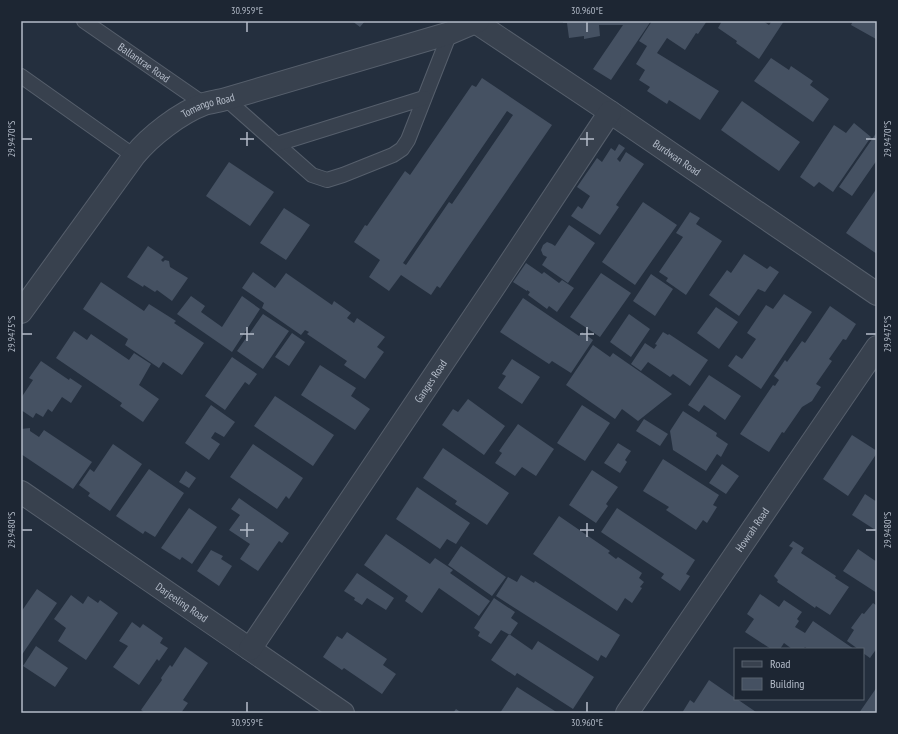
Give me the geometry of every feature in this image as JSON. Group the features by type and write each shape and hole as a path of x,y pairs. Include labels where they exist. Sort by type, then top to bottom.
{"street":[{"name":"Tomango Road","path":"21,312 142,146 176,120 204,104 226,99 450,33 478,22"},
{"name":"Burdwan Road","path":"478,22 877,294"},
{"name":"Ganges Road","path":"250,649 610,112"},
{"name":"Howrah Road","path":"627,713 877,347"},
{"name":"Darjeeling Road","path":"21,492 343,713"}],"lane":[{"name":"Ballantrae Road","path":"84,21 204,104"},
{"path":"226,99 312,175 327,180 393,155 402,149 408,140 450,33"},
{"path":"21,76 134,156"},
{"path":"277,144 424,98"}],"building":[{"path":"352,21 365,21 360,27"},
{"path":"563,21 651,21 611,80 593,69 623,25 599,25 600,36 584,39 584,36 569,38 567,23 563,23"},
{"path":"652,21 707,21 698,34 696,33 685,50 667,38 657,53 719,91 700,120 669,100 667,104 647,91 650,87 639,80 645,70 636,64 647,46 639,41"},
{"path":"722,21 763,21 769,25 772,21 784,21 759,59 718,28"},
{"path":"853,21 877,21 876,39 851,25"},
{"path":"771,58 789,70 791,66 813,81 810,85 829,99 813,122 754,81"},
{"path":"482,78 552,125 440,288 437,286 431,295 401,275 389,291 369,277 380,260 354,242 365,225 367,226 405,171 410,175 472,85 476,87","holes":["507,111 513,115 452,204 449,202 406,265 403,263"]},
{"path":"742,101 800,142 779,171 721,130"},
{"path":"854,123 871,137 833,192 819,182 814,187 800,177 834,125 846,133"},
{"path":"877,132 877,160 852,196 839,187"},
{"path":"619,144 625,148 617,159 620,162 626,152 644,164 616,205 619,207 600,235 571,216 578,206 582,209 590,196 577,187 597,158 602,162 611,148 615,151"},
{"path":"229,162 274,192 250,226 206,196"},
{"path":"877,188 877,254 846,233"},
{"path":"643,202 677,225 635,285 602,262"},
{"path":"284,208 310,225 286,260 260,243"},
{"path":"690,212 700,218 696,224 722,241 686,295 666,281 668,278 659,272 683,237 676,233"},
{"path":"569,225 595,243 568,283 542,265 547,257 543,255 541,250 543,245 547,242 555,246"},
{"path":"148,246 164,257 161,260 163,262 165,260 169,261 170,267 188,278 172,301 157,290 155,292 144,285 143,287 127,277"},
{"path":"744,254 767,269 770,266 779,272 765,292 758,289 739,316 709,295 727,270 731,273"},
{"path":"526,263 542,274 544,272 559,283 562,280 574,288 557,312 549,306 547,309 528,295 530,292 513,282"},
{"path":"253,272 275,288 286,273 332,305 334,301 351,313 347,318 354,323 357,318 385,337 377,347 384,352 365,379 344,365 347,361 307,334 309,332 305,330 301,335 262,308 264,303 242,288"},
{"path":"601,273 631,293 600,337 570,317"},
{"path":"651,274 673,289 655,316 633,301"},
{"path":"101,282 144,311 149,304 176,321 174,323 204,343 182,375 163,362 159,368 125,345 128,339 83,309"},
{"path":"784,294 812,312 761,389 728,366 736,355 742,359 756,339 747,333 766,305 773,309"},
{"path":"191,296 205,306 201,312 222,327 242,296 260,309 232,352 177,314"},
{"path":"523,298 579,336 582,332 593,340 571,373 552,361 549,364 500,332"},
{"path":"830,306 856,324 846,340 843,339 829,359 832,361 816,384 821,387 812,401 802,407 784,433 782,432 769,452 740,434 773,385 775,386 779,380 774,376 785,360 787,362 802,341 805,343"},
{"path":"716,307 738,322 719,349 697,333"},
{"path":"263,314 289,331 263,369 237,351"},
{"path":"629,314 650,329 631,357 610,342"},
{"path":"74,331 87,340 91,334 129,360 134,353 151,364 139,385 159,399 143,422 120,406 122,403 56,358"},
{"path":"663,332 668,335 669,334 708,360 690,386 673,374 670,377 648,362 641,371 631,364 645,343 654,349 657,345 655,344"},
{"path":"292,333 305,342 289,366 275,357"},
{"path":"593,345 610,357 613,353 672,394 638,421 622,409 615,419 566,385"},
{"path":"232,357 257,374 249,385 245,382 225,410 205,396"},
{"path":"512,359 540,377 522,404 498,388 506,376 502,374"},
{"path":"41,361 69,380 70,378 82,386 71,403 62,397 52,412 48,409 43,417 36,413 33,418 21,410 21,398 33,380 29,378"},
{"path":"320,365 356,388 351,396 370,409 355,430 301,395"},
{"path":"709,375 741,396 725,420 704,405 699,412 688,405"},
{"path":"275,396 334,435 313,466 254,426"},
{"path":"468,399 505,426 484,455 442,425 453,409 458,412"},
{"path":"211,405 235,422 224,437 215,432 211,438 220,444 209,460 185,443"},
{"path":"582,405 610,423 585,461 557,443"},
{"path":"683,411 717,433 716,436 728,444 721,457 717,454 706,471 673,450 670,431"},
{"path":"644,419 668,434 660,446 636,431"},
{"path":"518,424 554,449 536,476 522,467 515,476 495,463 502,453 499,451"},
{"path":"30,428 30,431 39,437 44,430 92,462 73,489 21,454 21,429"},
{"path":"852,435 877,451 877,453 848,496 823,479"},
{"path":"618,443 631,451 625,460 627,462 620,473 604,463"},
{"path":"113,444 142,464 110,511 88,496 90,493 79,485 90,469 94,472"},
{"path":"253,444 303,478 289,499 286,496 277,509 230,477"},
{"path":"443,448 509,493 487,525 455,504 457,501 423,478"},
{"path":"663,459 719,495 713,505 717,507 707,523 703,520 696,530 666,510 669,507 643,491"},
{"path":"722,464 739,476 726,494 709,483"},
{"path":"149,469 184,493 155,537 145,531 143,534 116,516"},
{"path":"592,470 618,487 606,504 608,506 596,523 569,505"},
{"path":"186,471 196,478 189,488 179,482"},
{"path":"417,487 470,523 456,544 447,539 440,549 396,519"},
{"path":"865,494 877,502 877,531 852,515"},
{"path":"239,498 289,533 282,543 279,541 258,571 240,559 250,544 229,530 240,515 231,509"},
{"path":"189,508 217,527 192,564 182,557 180,560 161,548"},
{"path":"617,508 695,560 686,574 690,576 680,591 661,578 664,574 601,532"},
{"path":"559,516 610,551 608,553 616,559 618,557 642,573 639,578 644,582 640,587 642,588 632,603 625,598 617,611 533,554"},
{"path":"386,534 430,564 435,558 453,570 450,573 490,601 479,616 439,588 422,613 405,601 408,596 364,565"},
{"path":"793,541 804,548 801,553 836,576 835,578 849,587 830,615 816,606 815,608 777,582 778,580 774,576 793,548 789,546"},
{"path":"461,546 506,577 492,596 448,565"},
{"path":"858,549 877,562 877,593 843,571"},
{"path":"211,550 223,556 221,559 232,566 219,586 197,571"},
{"path":"357,573 394,598 386,610 367,598 362,605 354,600 355,598 344,591"},
{"path":"521,575 534,583 535,581 620,635 606,658 601,655 598,661 496,596 508,577 517,582"},
{"path":"37,589 57,603 21,656 21,612"},
{"path":"760,594 779,607 784,600 802,612 797,619 799,621 795,627 805,633 813,621 853,648 791,648 784,643 781,648 769,648 745,632 754,619 747,614"},
{"path":"71,595 83,604 88,596 98,603 100,600 118,613 86,660 58,641 66,628 54,619"},
{"path":"494,598 515,612 511,618 518,623 510,635 501,630 491,644 478,636 480,632 474,628"},
{"path":"873,603 877,606 877,648 870,658 864,654 864,648 857,648 847,641 854,630 851,628 862,613 864,614"},
{"path":"132,622 140,628 143,624 163,638 160,643 168,648 159,661 157,659 139,685 113,667 128,646 119,641"},
{"path":"347,632 387,659 383,665 396,674 382,694 344,668 342,670 323,657 337,636 342,639"},
{"path":"509,634 532,650 538,641 594,677 573,709 517,673 515,676 491,660"},
{"path":"36,646 68,668 55,687 23,666"},
{"path":"185,647 208,663 183,700 188,703 181,713 145,713 141,710 162,680 161,678 170,665 172,667"},
{"path":"709,680 734,697 734,700 738,700 756,712 682,713 690,700 694,703"},
{"path":"517,687 558,713 500,713"},
{"path":"877,687 877,713 859,713"},
{"path":"456,709 462,713 453,713"}]}
